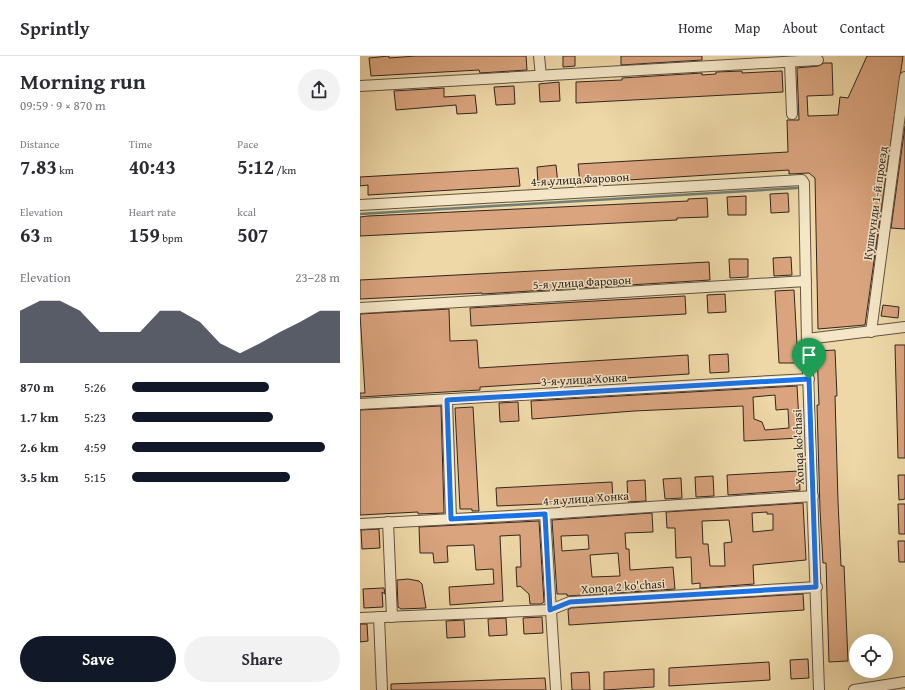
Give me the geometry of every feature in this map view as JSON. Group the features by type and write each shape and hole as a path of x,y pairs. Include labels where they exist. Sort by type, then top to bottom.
{"street":[{"path":"539,56 540,76"},
{"path":"708,56 708,66"},
{"path":"360,86 818,60"},
{"path":"790,62 792,114"},
{"name":"Кушкунди 1-й проезд","path":"871,332 905,77"},
{"name":"4-я улица Фаровон","path":"360,205 802,180"},
{"name":"Xonqa ko'chasi","path":"802,180 804,183 807,339 819,690"},
{"name":"5-я улица Фаровон","path":"360,308 806,281"},
{"path":"807,339 905,327"},
{"name":"3-я улица Хонка","path":"360,404 809,379"},
{"path":"447,400 451,519"},
{"name":"4-я улица Хонка","path":"360,524 545,514 813,496"},
{"path":"545,514 556,690"},
{"path":"388,522 392,617"},
{"name":"Xonqa 2 ko'chasi","path":"360,618 550,610 570,602 816,587"},
{"path":"379,617 382,690"},
{"path":"854,690 905,682"}],"building":[{"path":"389,56 389,58 416,56 526,56 527,70 480,73 479,70 371,76 369,58"},
{"path":"563,56 575,56 575,66 563,67"},
{"path":"621,56 702,56 702,60 621,65"},
{"path":"867,56 903,56 865,325 818,329 815,178 809,173 789,174 789,170 580,183 578,164 788,152 787,120 799,120 797,68 832,63 833,95 807,96 808,116 838,115 840,97 848,98"},
{"path":"742,71 742,73 782,71 783,92 576,103 576,82 622,80 622,78 702,73 702,75 716,74 716,72"},
{"path":"559,82 560,101 540,102 539,84"},
{"path":"514,86 515,104 496,105 494,87"},
{"path":"444,88 444,97 475,95 477,113 457,114 456,105 396,110 394,91"},
{"path":"905,126 905,229 891,228"},
{"path":"556,165 558,184 538,185 537,167"},
{"path":"518,168 520,186 368,195 368,185 360,186 360,177"},
{"path":"788,193 789,212 771,213 770,194"},
{"path":"746,196 746,215 728,215 727,197"},
{"path":"707,198 708,217 677,218 677,220 360,236 360,217 368,216 688,201 688,199"},
{"path":"791,257 792,275 774,276 773,258"},
{"path":"729,259 748,259 748,277 730,278"},
{"path":"709,262 710,280 482,294 360,299 360,280"},
{"path":"794,290 798,363 779,363 775,291"},
{"path":"725,294 726,312 708,313 707,295"},
{"path":"685,296 686,314 471,326 470,308"},
{"path":"883,305 899,307 898,318 881,316"},
{"path":"449,309 450,341 477,340 479,368 688,355 689,374 480,387 480,390 360,397 360,393 365,393 360,314"},
{"path":"895,345 905,345 905,458 898,458"},
{"path":"835,350 838,501 841,566 844,566 848,661 829,662 826,563 823,563 820,510 817,351"},
{"path":"728,354 729,372 710,373 709,355"},
{"path":"797,386 800,438 744,441 743,406 634,411 532,419 531,401","holes":["775,395 776,410 788,409 789,428 765,430 762,422 754,419 753,397"]},
{"path":"518,402 519,421 500,422 499,403"},
{"path":"441,406 444,513 418,514 418,512 360,515 360,410"},
{"path":"473,407 479,511 472,511 472,509 460,509 455,408"},
{"path":"799,471 800,490 728,495 727,475"},
{"path":"898,475 905,475 905,499 899,500"},
{"path":"713,476 714,496 696,497 695,477"},
{"path":"681,478 682,498 665,499 663,479"},
{"path":"645,480 646,501 628,502 627,481"},
{"path":"612,482 613,501 497,506 496,488"},
{"path":"803,503 806,560 753,565 754,584 700,588 700,583 692,584 691,557 676,558 675,528 667,528 666,512","holes":["767,512 767,514 773,514 773,530 753,532 752,513","729,520 732,542 724,543 725,566 710,566 708,544 703,544 702,521"]},
{"path":"898,504 905,504 905,534 899,534"},
{"path":"652,513 653,532 625,533 626,549 629,549 630,570 673,567 675,589 567,596 567,594 557,594 552,520","holes":["588,535 589,549 562,551 561,536","618,553 620,576 592,577 590,555"]},
{"path":"539,521 544,602 541,604 530,604 529,594 520,586 517,587 516,567 521,567 520,535 500,536 503,601 450,605 449,587 494,584 493,569 476,570 474,545 447,546 448,562 434,563 433,553 420,553 419,527"},
{"path":"379,529 380,548 362,549 361,530"},
{"path":"898,541 905,541 905,562 899,562"},
{"path":"408,579 419,581 422,584 426,608 401,609 398,607 397,580"},
{"path":"384,588 385,594 382,592 383,607 364,608 363,589"},
{"path":"803,594 804,610 569,625 568,610 571,608"},
{"path":"542,617 543,633 524,634 523,618"},
{"path":"506,618 507,635 489,636 488,619"},
{"path":"464,620 465,637 447,638 446,621"},
{"path":"360,624 367,624 368,641 360,642"},
{"path":"808,659 809,678 791,679 790,660"},
{"path":"769,662 770,680 669,686 669,668"},
{"path":"654,669 654,687 604,690 604,672"},
{"path":"589,672 590,690 572,690 571,673"},
{"path":"545,678 546,690 391,690 391,684"}],"waterway":[{"path":"360,214 797,188"}],"route":[{"path":"809,379 816,587 570,602 550,610 545,514 451,519 447,400 809,379"}]}
